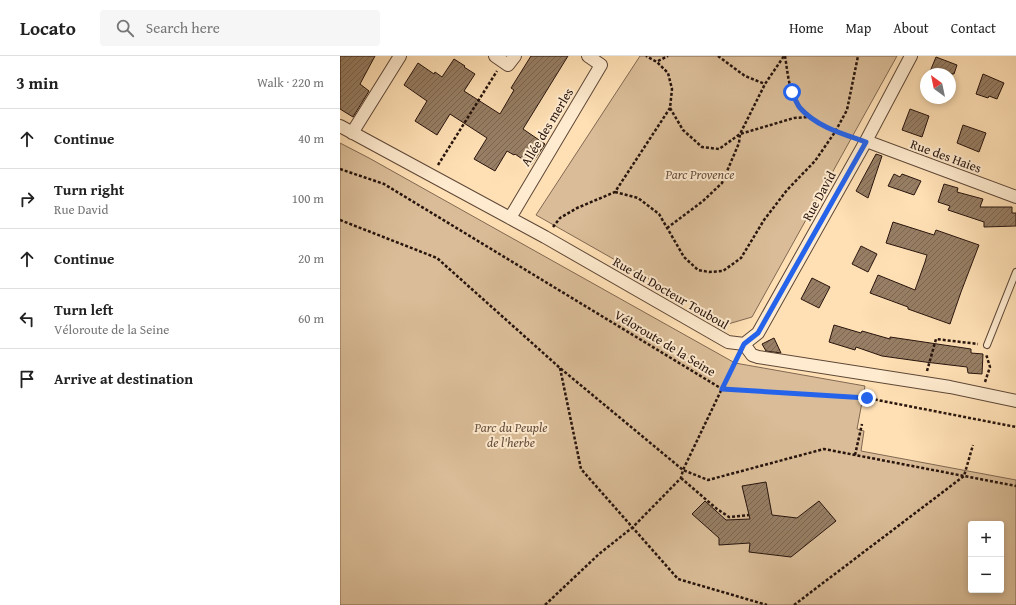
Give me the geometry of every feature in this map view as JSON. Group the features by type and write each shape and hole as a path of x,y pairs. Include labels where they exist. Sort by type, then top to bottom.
{"street":[{"path":"352,133 400,56"},
{"path":"499,59 508,66 515,56"},
{"name":"Allée des merles","path":"510,218 601,65 588,56"},
{"name":"Rue David","path":"744,344 758,333 866,142 911,56"},
{"name":"Rue du Docteur Touboul","path":"340,126 545,237 728,342 744,344"},
{"name":"Rue des Haies","path":"866,142 1016,197"},
{"path":"744,344 752,355 758,357 950,387 1016,401"}],"lane":[{"path":"987,345 1016,272"}],"path":[{"path":"545,237 560,218 577,208 615,192 670,108 672,89 668,73 658,62 646,56"},
{"path":"658,62 668,56"},
{"path":"718,56 745,76 765,84"},
{"path":"668,228 703,201 722,183 739,143 740,134 765,84 784,56"},
{"path":"784,56 792,92 799,107 809,117 835,132 866,142"},
{"path":"615,192 638,198 658,214 668,228 684,257 698,270 710,272 723,271 741,258 764,220 787,190 815,161 835,132 847,110 858,56"},
{"path":"431,176 499,59"},
{"path":"670,108 683,130 702,147 719,149 740,134 788,119 809,117"},
{"name":"Véloroute de la Seine","path":"340,169 384,184 722,389 867,398 1016,427"},
{"path":"340,220 437,258 560,368 682,470 708,480 824,449 1016,486"},
{"path":"924,383 936,339 987,345 985,352 990,367 981,394"},
{"path":"545,605 599,554 633,528 680,478 682,470 744,344"},
{"path":"560,368 581,469 678,579 768,605"},
{"path":"855,455 862,424"},
{"path":"794,605 964,476 973,445"},
{"path":"680,478 717,509 729,517 749,515"}],"green space":[{"name":"Parc Provence","path":"640,56 897,56 752,317 728,324 536,215"},
{"name":"Parc du Peuple de l'herbe","path":"340,143 735,363 865,386 857,429 864,431 861,451 1016,480 1016,605 340,605"}],"building":[{"path":"340,56 375,56 360,84 369,91 353,117 340,109"},
{"path":"531,56 568,56 523,129 545,144 531,165 515,154 514,155 507,151 495,171 474,159 487,138 450,114 437,135 415,121 427,101 404,85 418,63 434,74 435,72 442,77 454,59 475,74 464,91 500,114 514,90 511,88"},
{"path":"936,57 957,65 956,68 931,68"},
{"path":"983,74 1004,83 997,99 976,94"},
{"path":"910,109 929,116 922,137 902,130"},
{"path":"963,125 986,133 979,152 957,143"},
{"path":"876,154 882,156 868,198 856,191"},
{"path":"894,174 900,177 902,174 921,181 914,195 888,186"},
{"path":"944,184 958,188 957,192 983,199 980,207 1012,207 1012,213 1016,213 1016,226 984,227 984,222 948,210 950,206 938,202"},
{"path":"893,222 934,235 936,230 979,245 950,324 870,293 878,275 915,290 925,262 927,255 886,243"},
{"path":"861,246 877,254 868,272 852,264"},
{"path":"812,278 830,287 819,308 801,299"},
{"path":"834,325 861,333 862,331 890,339 890,337 971,349 971,353 983,354 982,374 968,373 967,367 882,356 856,347 855,350 829,342"},
{"path":"774,338 781,353 766,351 762,344"},
{"path":"766,482 772,515 797,518 819,501 836,521 791,557 749,552 750,543 719,545 719,538 692,514 705,501 726,520 750,519 742,486"}],"route":[{"path":"792,92 799,107 809,117 835,132 866,142 758,333 744,344 722,389 867,398"}]}
